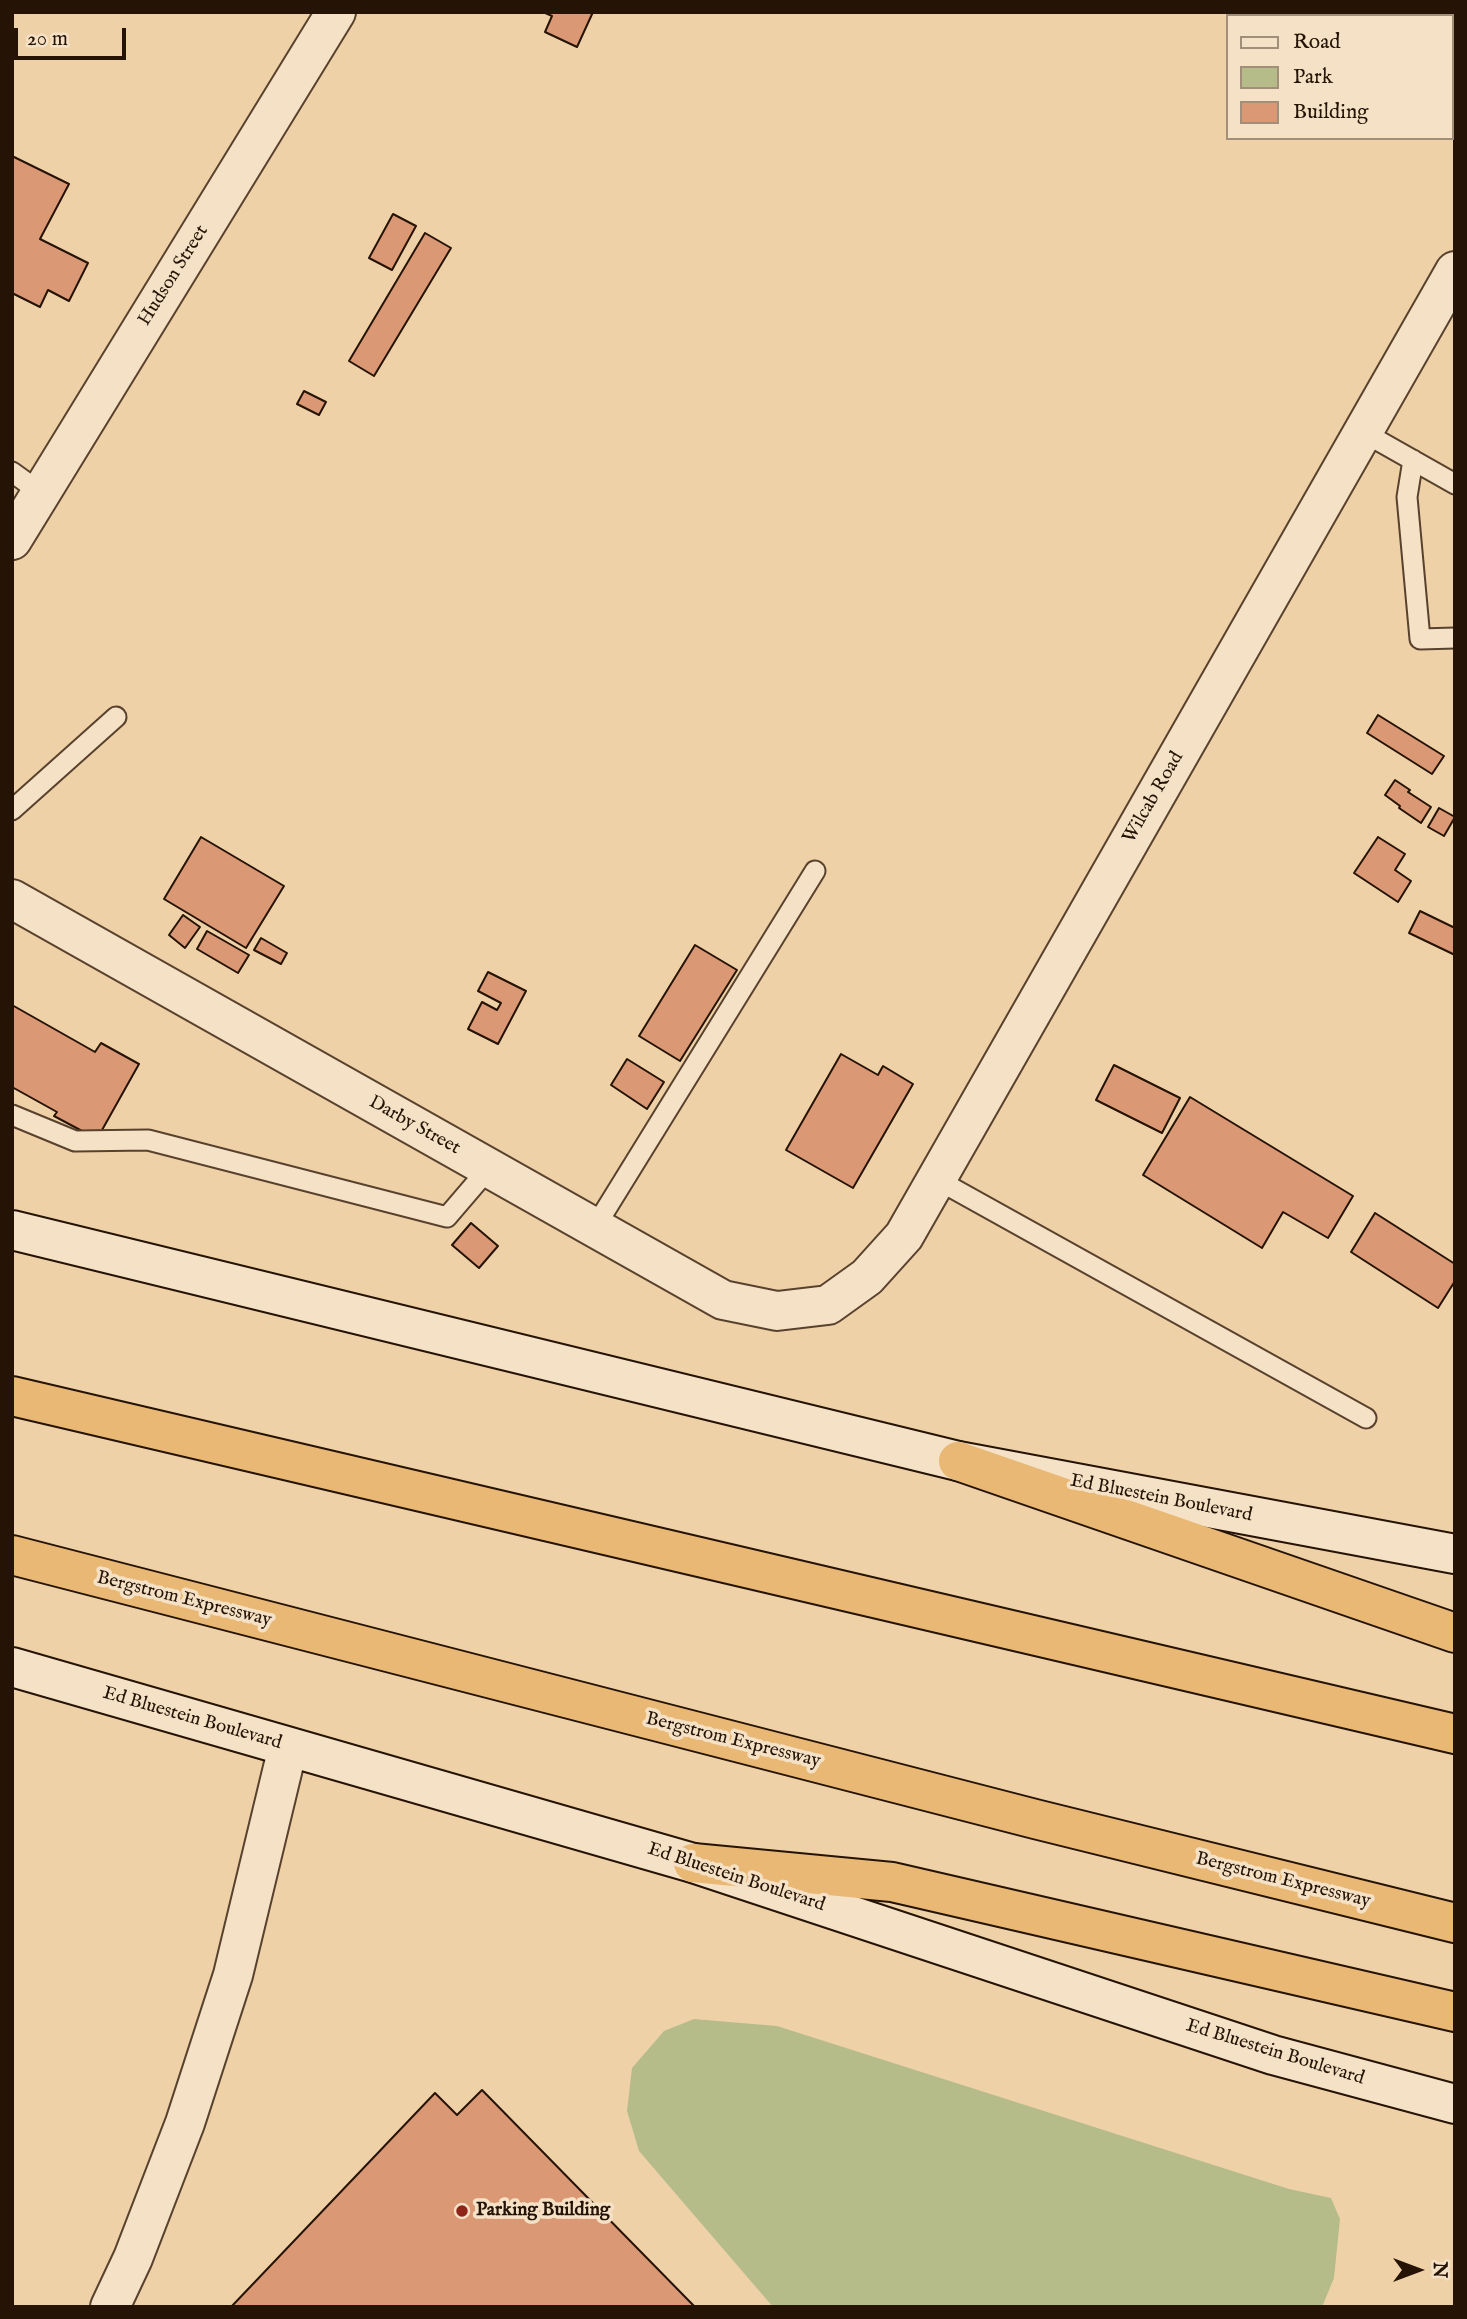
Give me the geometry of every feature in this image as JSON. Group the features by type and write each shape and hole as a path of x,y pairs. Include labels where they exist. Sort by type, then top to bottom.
{"highway":[{"path":"12,1396 1455,1734"},
{"path":"958,1461 1455,1633"},
{"name":"Bergstrom Expressway","path":"12,1555 1035,1819 1455,1923"},
{"path":"693,1863 892,1882 1455,2012"}],"street":[{"name":"Hudson Street","path":"12,540 27,482 336,12"},
{"name":"Wilcab Road","path":"828,1305 867,1277 904,1236 1455,271"},
{"name":"Darby Street","path":"12,899 723,1300 777,1311 828,1305"},
{"name":"Ed Bluestein Boulevard","path":"12,1230 958,1461 1455,1554"},
{"name":"Ed Bluestein Boulevard","path":"12,1667 693,1863 1273,2055 1455,2104"},
{"path":"110,2307 133,2258 186,2123 233,1975 288,1747"}],"lane":[{"path":"1363,432 1455,484"},
{"path":"1413,460 1407,497 1420,639 1455,638"},
{"path":"12,810 116,717"},
{"path":"594,1227 815,871"},
{"path":"12,1115 75,1142 148,1140 447,1217 489,1168"},
{"path":"936,1179 1366,1418"}],"green space":[{"path":"694,2019 777,2026 1289,2189 1331,2198 1340,2219 1334,2278 1322,2307 773,2307 639,2151 627,2111 632,2068 664,2031"}],"building":[{"path":"543,12 593,12 577,47 545,32 552,16"},
{"path":"12,156 69,184 40,239 88,263 69,301 48,290 40,307 12,293"},
{"path":"393,214 416,226 392,270 369,258"},
{"path":"425,233 451,248 374,376 349,361"},
{"path":"304,391 326,402 319,415 297,404"},
{"path":"1378,715 1444,756 1432,774 1367,733"},
{"path":"1395,780 1431,807 1421,823 1385,795"},
{"path":"1439,808 1455,817 1444,836 1428,827"},
{"path":"201,837 284,886 246,948 164,899"},
{"path":"1378,837 1405,854 1395,870 1411,881 1398,902 1354,873"},
{"path":"1420,911 1455,928 1455,955 1409,933"},
{"path":"183,915 200,927 185,948 169,935"},
{"path":"207,931 249,955 238,973 197,949"},
{"path":"261,938 287,953 281,964 254,950"},
{"path":"695,945 737,970 680,1061 639,1036"},
{"path":"488,972 526,991 498,1044 468,1029 482,1002 497,1010 501,1003 478,991"},
{"path":"12,1005 95,1052 101,1043 139,1064 97,1139 54,1116 57,1112 12,1087"},
{"path":"841,1054 878,1075 883,1066 913,1084 853,1188 786,1150"},
{"path":"627,1059 664,1082 647,1109 611,1085"},
{"path":"1114,1065 1180,1098 1162,1133 1096,1100"},
{"path":"1190,1097 1353,1196 1328,1238 1283,1212 1262,1248 1143,1175"},
{"path":"1375,1213 1455,1264 1455,1281 1438,1308 1351,1252"},
{"path":"471,1223 498,1246 479,1268 452,1245"},
{"name":"Parking Building","path":"482,2090 695,2307 231,2307 435,2093 457,2115"}],"place":[{"name":"Parking Building","path":"462,2211"}]}
